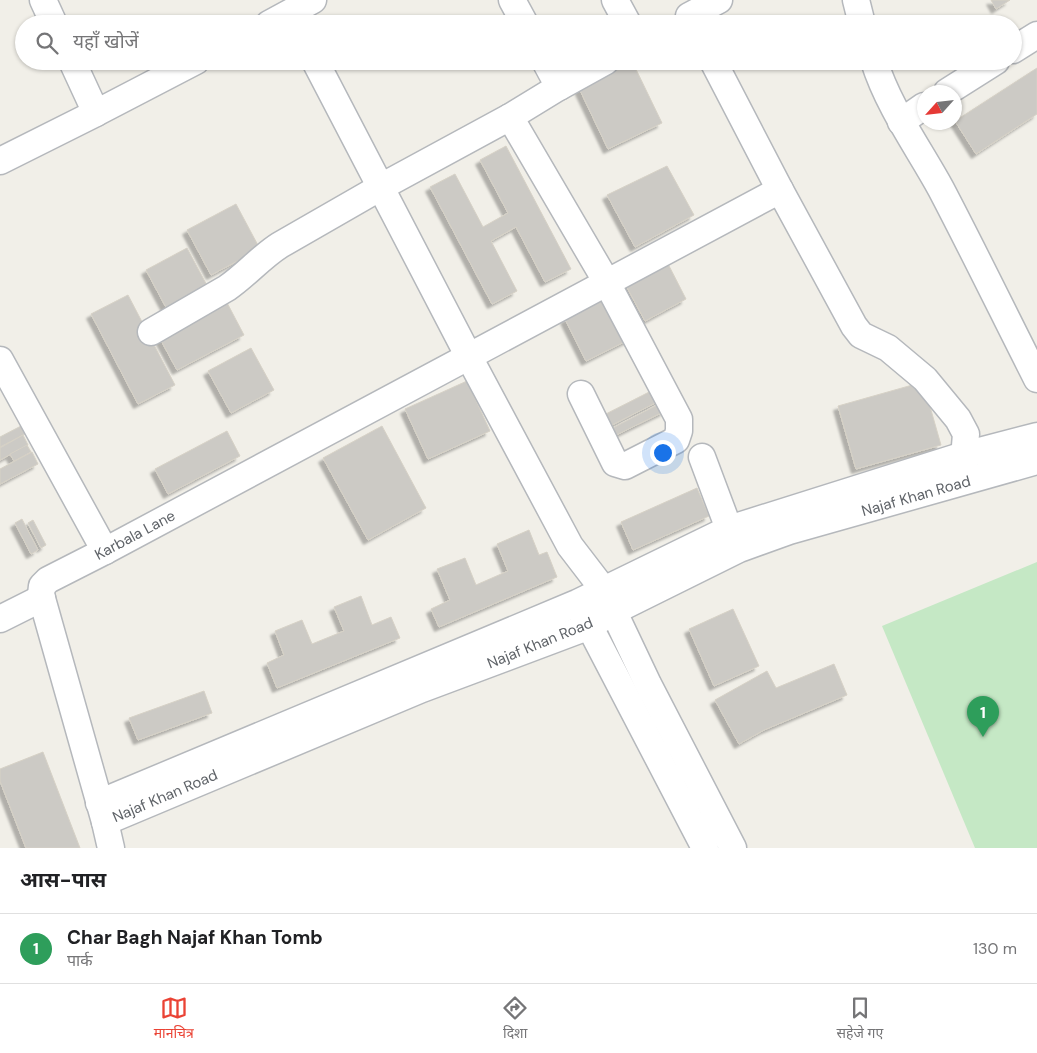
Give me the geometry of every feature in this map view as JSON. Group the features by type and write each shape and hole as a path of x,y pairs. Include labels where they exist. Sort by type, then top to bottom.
{"street":[{"path":"43,0 50,15"},
{"path":"284,15 313,0"},
{"path":"512,0 520,15"},
{"path":"615,0 623,15"},
{"path":"695,15 719,0"},
{"path":"856,0 860,15"},
{"path":"1022,44 1037,35"},
{"path":"76,70 96,113"},
{"path":"0,161 179,70"},
{"path":"320,70 570,546 609,600 648,684 733,848"},
{"path":"550,70 559,87"},
{"path":"151,332 227,288 270,251 381,187 510,117 590,70"},
{"path":"718,70 780,190 860,335 888,348 925,379 962,426 966,434 962,483"},
{"path":"877,70 900,122 940,188 1037,379"},
{"path":"958,85 982,70"},
{"path":"900,122 917,111"},
{"path":"510,117 606,282 679,420 676,440 625,466 615,463 581,394"},
{"name":"Karbala Lane","path":"42,598 42,586 48,580 780,190"},
{"path":"0,360 105,551"},
{"path":"102,812 577,603 609,600 734,539 964,455 1037,436"},
{"path":"702,458 734,539"},
{"name":"Najaf Khan Road","path":"734,539 789,531 1037,462"},
{"path":"570,546 577,603 705,848"},
{"path":"0,618 42,598 111,848"},
{"name":"Najaf Khan Road","path":"102,812 590,626 609,600"}],"green space":[{"path":"1037,562 1037,848 975,848 882,626"}],"building":[{"path":"991,0 1010,0 996,9"},
{"path":"1037,68 1037,114 976,154 961,130 962,116"},
{"path":"610,70 636,70 662,123 608,149 578,86"},
{"path":"506,146 571,269 545,282 516,227 491,241 517,291 492,304 430,187 455,174 483,227 508,213 480,160"},
{"path":"667,166 694,215 635,247 607,195"},
{"path":"236,204 260,249 211,275 187,230"},
{"path":"187,248 210,291 169,313 146,270"},
{"path":"665,258 686,299 645,321 623,280"},
{"path":"128,295 175,385 138,404 91,314"},
{"path":"611,296 632,338 586,361 565,319"},
{"path":"224,297 244,335 177,370 157,333"},
{"path":"251,348 274,390 231,413 208,371"},
{"path":"467,381 490,431 428,459 405,409"},
{"path":"923,382 941,445 856,469 838,406"},
{"path":"659,387 665,398 602,430 596,419"},
{"path":"661,403 665,411 608,439 605,432"},
{"path":"21,426 25,434 0,447 0,437"},
{"path":"382,426 426,508 368,540 323,458"},
{"path":"227,431 240,456 168,494 155,469"},
{"path":"23,435 28,445 0,460 0,448"},
{"path":"27,445 31,452 14,461 10,454"},
{"path":"32,452 38,464 0,484 0,469"},
{"path":"697,488 709,516 633,550 621,522"},
{"path":"22,519 38,550 31,554 15,523"},
{"path":"33,520 46,545 41,548 28,523"},
{"path":"529,530 539,555 547,552 557,577 439,627 431,609 450,600 437,569 465,558 476,585 508,571 497,544"},
{"path":"361,596 372,625 391,617 400,638 277,688 267,663 284,655 275,631 302,620 312,644 344,631 334,607"},
{"path":"733,609 759,666 714,686 689,629"},
{"path":"834,664 847,695 764,730 739,744 715,700 767,671 776,688"},
{"path":"204,691 212,713 138,740 129,718"},
{"path":"43,752 80,848 26,848 0,781 0,769"}],"place":[{"name":"Char Bagh Najaf Khan Tomb","path":"983,737"}]}
